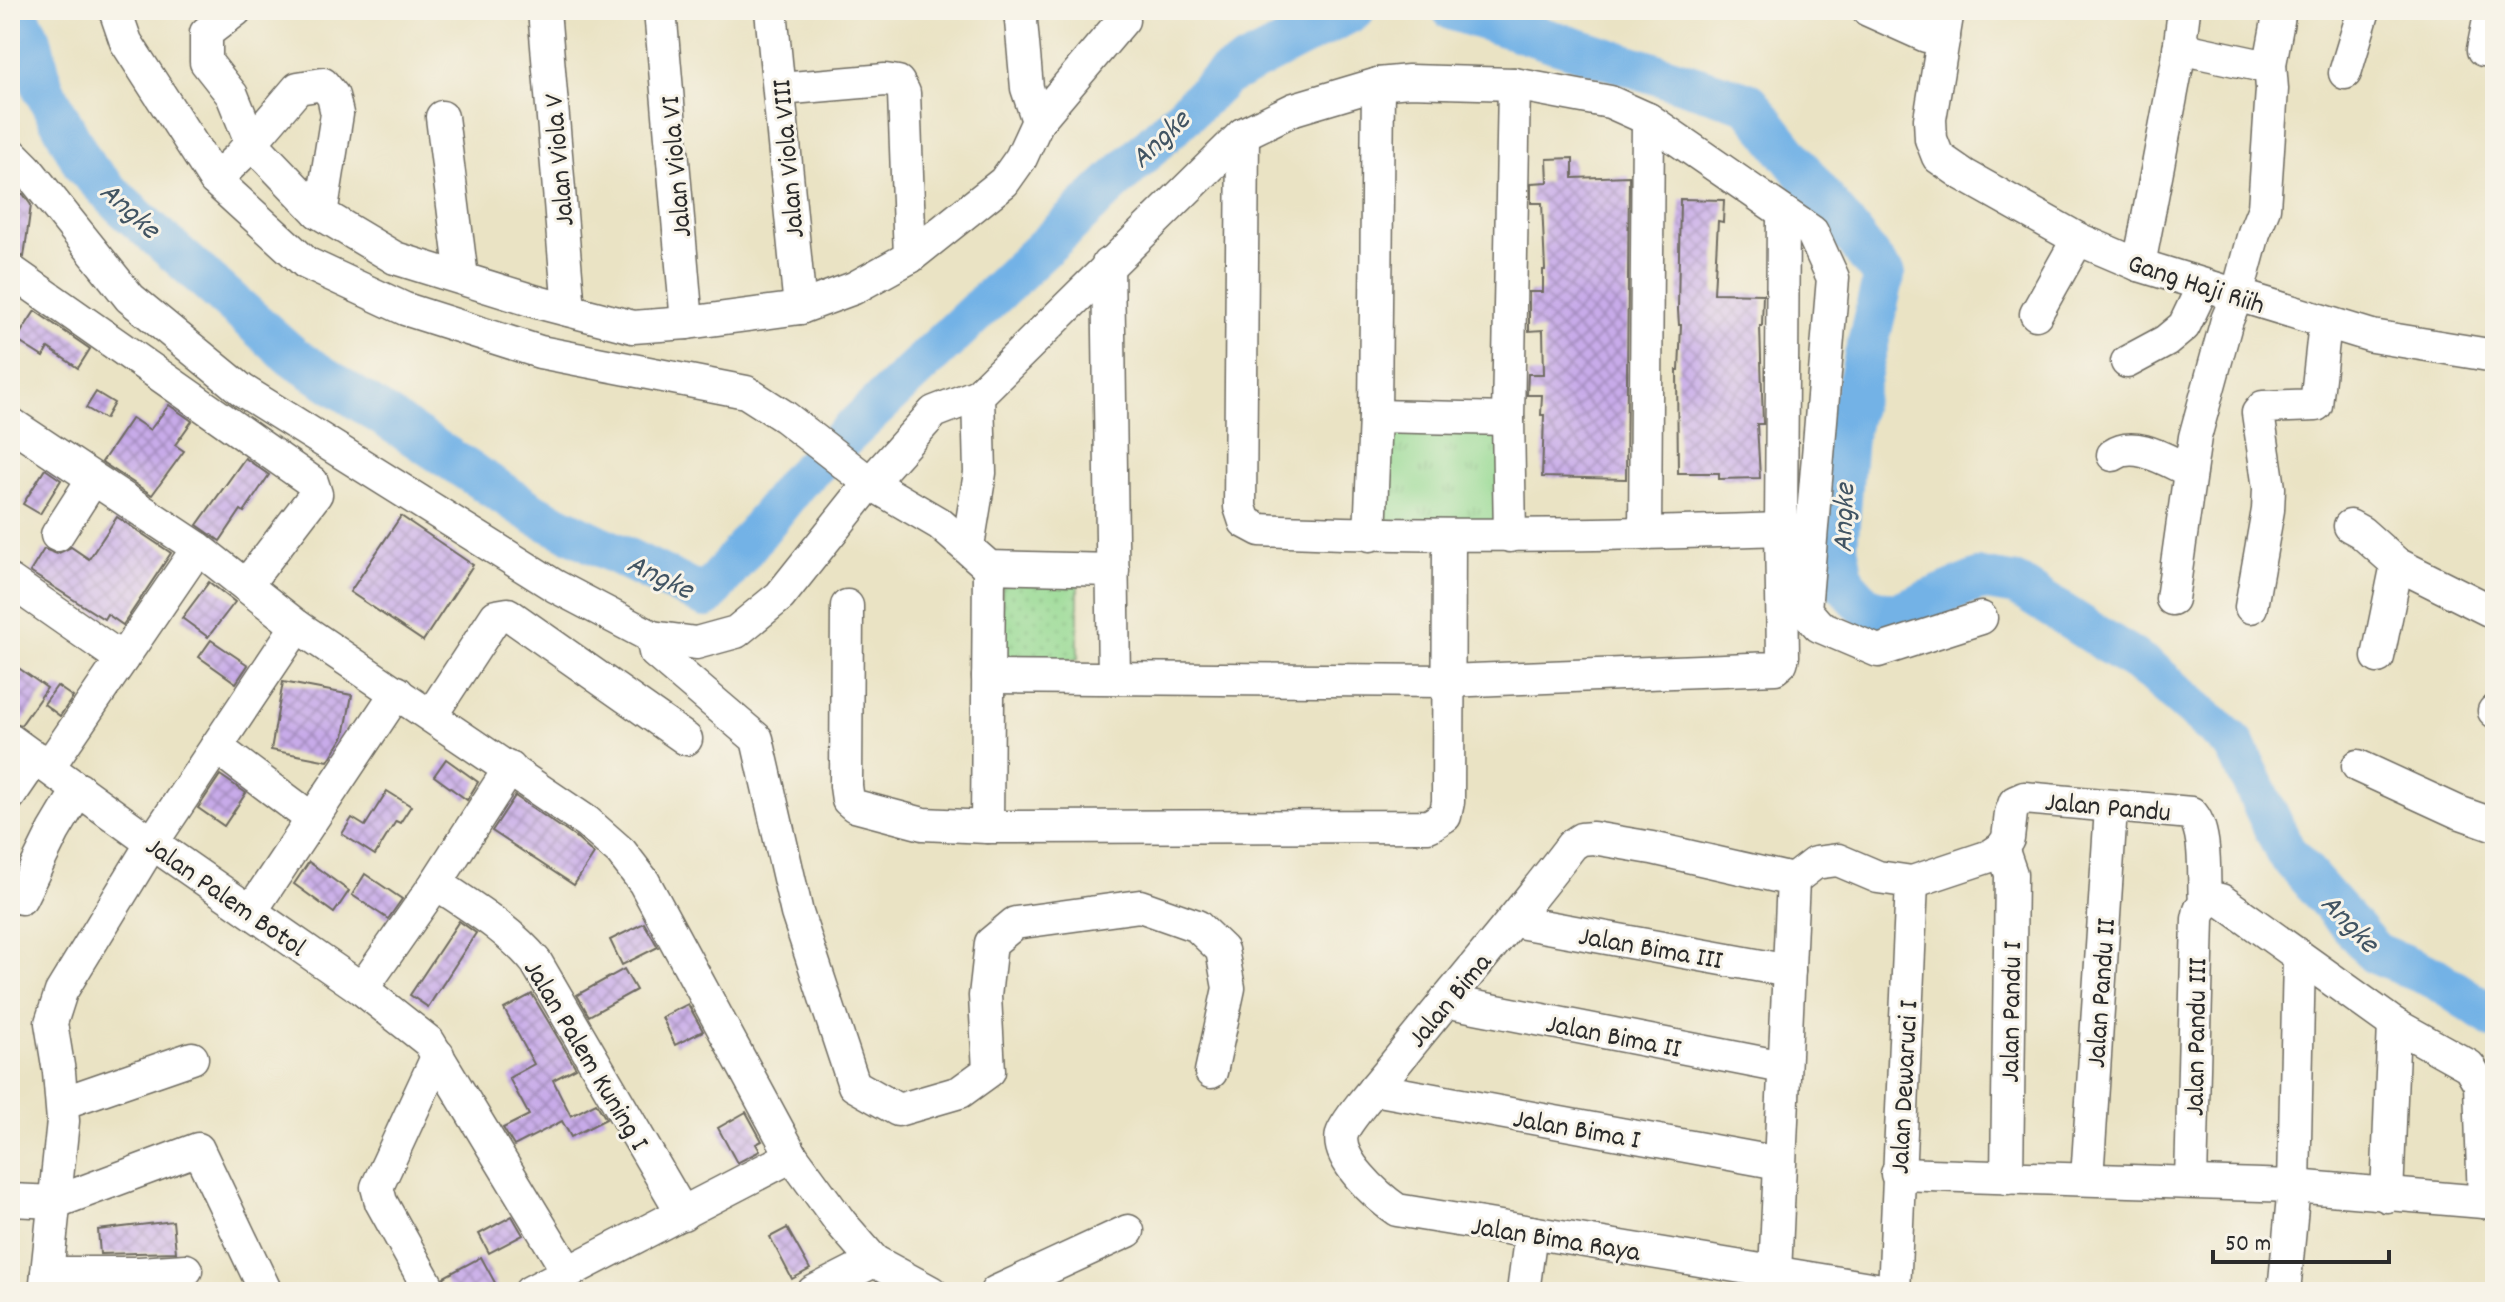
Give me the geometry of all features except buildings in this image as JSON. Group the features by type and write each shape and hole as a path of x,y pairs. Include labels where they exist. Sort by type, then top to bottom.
{"street":[{"path":"115,10 126,42 215,180 306,263 405,309 540,352 746,392 785,417 864,479 940,524 978,557 1113,570"},
{"path":"236,10 206,33 206,62 232,95 251,142 318,212 395,258 633,327 800,308 854,288 910,257 1004,182 1021,158 1038,121 1123,20 1122,10"},
{"name":"Jalan Viola V","path":"544,10 569,310"},
{"name":"Jalan Viola VI","path":"660,10 687,323"},
{"name":"Jalan Viola VIII","path":"771,10 800,308"},
{"path":"1020,10 1027,88 1038,121"},
{"path":"1868,10 1926,36 1946,24"},
{"path":"2139,265 2184,10"},
{"path":"2172,599 2195,437 2227,320 2264,208 2272,89 2270,64 2280,10"},
{"path":"2345,73 2364,10"},
{"path":"2483,50 2491,10"},
{"name":"Gang Haji Riih","path":"1946,24 1930,119 1931,139 1938,157 1951,166 2078,239 2139,265 2372,336 2495,356"},
{"path":"2179,48 2254,64 2270,64"},
{"path":"780,89 885,80 898,82 904,93 910,257"},
{"path":"10,152 130,298 242,390 555,586 652,637 696,643 736,632 780,596 864,479 934,412 978,395 1243,134 1294,109 1378,84 1409,81 1514,84 1610,102 1648,119 1812,232 1833,278 1805,610 1819,626 1878,651 1981,618"},
{"path":"215,180 239,157 298,88 323,84 333,96 337,114 323,202 318,212"},
{"path":"1370,535 1375,416 1378,84"},
{"path":"1510,536 1508,419 1514,84"},
{"path":"442,117 462,278"},
{"path":"1645,534 1648,119"},
{"path":"1243,134 1240,507 1245,522 1260,530 1370,535 1510,536 1781,529"},
{"path":"988,677 1447,681 1775,668 1783,656 1783,214"},
{"path":"2036,314 2078,239"},
{"path":"1108,264 1114,678"},
{"path":"10,270 312,482 316,494 247,584"},
{"path":"2127,362 2166,341 2184,326 2203,286"},
{"path":"2251,607 2269,488 2258,413 2263,407 2316,405 2325,323"},
{"path":"978,395 978,557 988,677 987,827"},
{"path":"1375,416 1508,419"},
{"path":"10,423 198,548 297,626 510,768 587,822 621,852 644,882 792,1156 841,1223 874,1261 931,1292"},
{"path":"2113,455 2121,450 2141,450 2190,471"},
{"path":"57,535 93,479"},
{"path":"2350,526 2397,564 2495,613"},
{"path":"847,606 848,800 855,806 923,824 987,827 1429,826 1445,816 1448,802 1449,536"},
{"path":"10,795 32,755 122,659 198,548"},
{"path":"2378,657 2397,564"},
{"path":"10,581 122,659"},
{"path":"432,714 496,616 508,614 686,739"},
{"path":"186,1270 46,1283 63,1121 51,1023 61,992 152,843 297,626"},
{"path":"652,637 655,652 757,739 797,913 854,1085 898,1110 960,1092 989,1071 985,996 991,943 1015,923 1140,906 1197,926 1222,950 1229,988 1211,1072"},
{"path":"251,911 397,692"},
{"path":"216,747 312,819"},
{"name":"Jalan Palem Botol","path":"32,755 362,989 419,1033 438,1055 568,1272"},
{"path":"2358,766 2458,812 2495,825"},
{"path":"362,989 436,883 510,768"},
{"path":"21,898 79,789"},
{"name":"Jalan Pandu","path":"2002,848 2008,839 2015,802 2024,798 2191,813 2201,831 2208,901"},
{"name":"Jalan Pandu II","path":"2087,1179 2111,808"},
{"name":"Jalan Bima","path":"1353,1168 1342,1149 1342,1133 1445,1001 1514,921 1572,845 1581,839 1593,838 1652,848 1793,880"},
{"path":"1775,1273 1793,880 1815,863 1838,860 1878,877 1912,882 1990,856 2002,848"},
{"name":"Jalan Pandu I","path":"2002,848 2011,874 2007,1178"},
{"name":"Jalan Dewaruci I","path":"1894,1292 1912,882"},
{"name":"Jalan Palem Kuning I","path":"436,883 500,927 521,944 536,962 683,1214"},
{"path":"1897,1174 2294,1186 2490,1203 2480,1084 2469,1066 2394,1024 2221,900 2208,901"},
{"name":"Jalan Pandu III","path":"2191,1181 2198,919 2200,910 2208,901"},
{"name":"Jalan Bima III","path":"1514,921 1789,971"},
{"path":"2284,1292 2294,1186 2299,957"},
{"name":"Jalan Bima II","path":"1445,1001 1783,1067"},
{"path":"2387,1196 2394,1024"},
{"path":"431,1292 381,1202 377,1187 438,1055"},
{"path":"62,1103 192,1058"},
{"name":"Jalan Bima I","path":"1374,1089 1779,1163"},
{"path":"10,1200 56,1202 198,1149 266,1292"},
{"path":"530,1292 792,1156"},
{"name":"Jalan Bima Raya","path":"1353,1168 1377,1197 1397,1210 1422,1217 1894,1292"},
{"path":"996,1292 1128,1231"},
{"path":"1523,1292 1531,1232"},
{"path":"813,1292 874,1261"}],"green space":[{"path":"1381,423 1501,425 1502,525 1376,527"},
{"path":"1002,577 1078,578 1078,660 1001,659"}],"waterway":[{"name":"Angke","path":"15,10 31,40 43,88 85,167 124,207 293,357 536,515 706,597 797,482 1225,76 1354,10"},
{"name":"Angke","path":"1453,10 1749,103 1884,276 1846,436 1837,547 1844,583 1865,606 1893,615 1981,579 2017,585 2150,670 2235,745 2285,851 2375,953 2435,978 2495,1018"}]}
